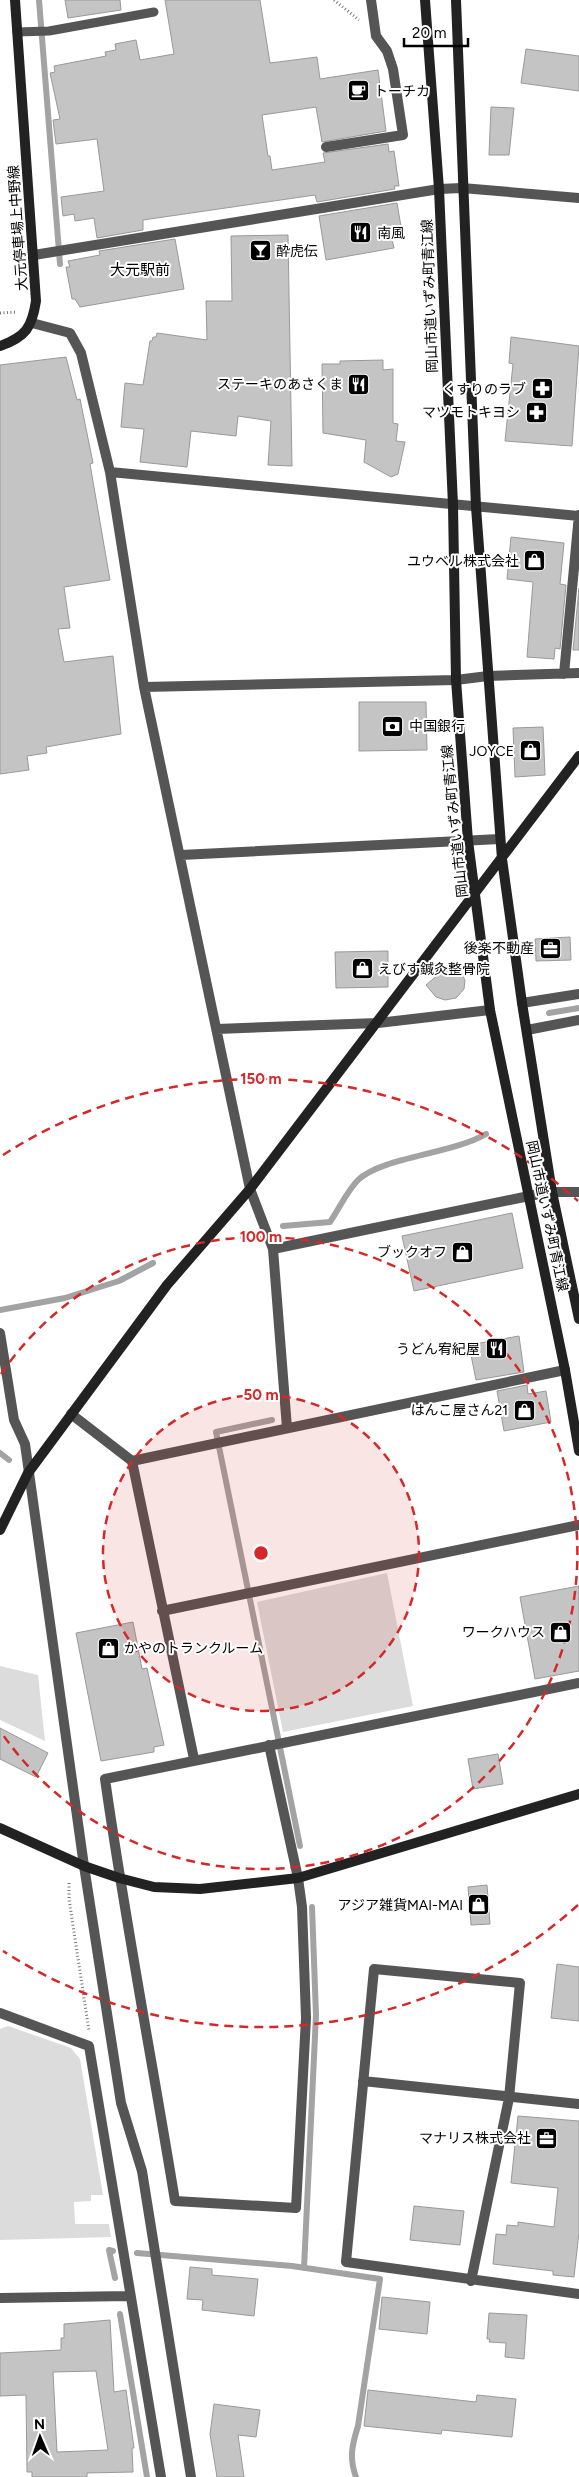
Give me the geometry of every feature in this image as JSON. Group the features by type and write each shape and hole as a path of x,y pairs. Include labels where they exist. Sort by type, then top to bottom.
{"street":[{"name":"大元停車場上中野線","path":"15,0 34,255 36,301 32,322"},
{"path":"326,148 403,135 393,69 387,51 376,36 371,0"},
{"name":"岡山市道いずみ町青江線","path":"425,0 439,189 453,505 456,680 468,841 490,1010 565,1370 579,1451"},
{"name":"岡山市道いずみ町青江線","path":"456,0 476,507 500,838 522,1003 552,1192 579,1319"},
{"path":"34,255 439,189 462,188 579,198"},
{"path":"0,346 12,342 32,322 70,333 81,353 110,472 144,686 250,1189 272,1249 287,1428"},
{"path":"110,472 579,516 564,674"},
{"path":"144,686 456,680 488,676 579,673"},
{"path":"0,1530 28,1473 167,1285 250,1189 579,756"},
{"path":"181,855 500,838"},
{"path":"522,1003 579,994"},
{"path":"217,1029 378,1023 490,1010"},
{"path":"527,1030 579,1020"},
{"path":"272,1249 529,1196 552,1192 579,1192"},
{"path":"0,1333 14,1420 25,1444 84,1866 121,2103 142,2171 191,2477"},
{"path":"132,1461 565,1370"},
{"path":"71,1414 132,1461 194,1759"},
{"path":"162,1611 579,1525"},
{"path":"276,1744 302,1907 306,2018 296,2208 175,2201 119,1878 105,1779 194,1759 579,1683"},
{"path":"0,1828 84,1866 119,1878 154,1887 200,1889 298,1878 579,1794"},
{"path":"471,2281 509,2098 520,1982 374,1969 346,2262 471,2281 579,2294"},
{"path":"0,2013 88,2046 160,2477"},
{"path":"363,2081 579,2104"},
{"path":"0,2298 129,2296"}],"lane":[{"path":"17,32 42,31 154,12"}],"path":[{"path":"334,0 376,36"},
{"path":"0,313 17,312"},
{"path":"69,1883 69,1899 89,2027 88,2046"}],"shaded area":[{"path":"387,1573 413,1706 283,1732 257,1602"},
{"path":"0,1666 38,1675 45,1741 0,1720"},
{"path":"8,2026 71,2048 80,2059 103,2195 91,2195 91,2201 74,2202 75,2224 109,2224 111,2237 0,2240 0,2029"}],"building":[{"path":"65,0 120,0 121,10 68,18"},
{"path":"165,0 260,0 270,63 317,57 320,79 378,70 386,131 322,142 316,107 262,115 268,156 270,156 272,170 325,162 323,153 388,144 389,152 394,151 399,186 394,186 395,189 317,202 315,195 143,220 143,230 97,238 94,218 75,221 74,214 63,216 61,197 104,191 97,139 56,144 53,120 60,119 50,73 55,72 54,66 106,56 105,52 116,50 115,44 136,40 140,60 174,54"},
{"path":"526,49 579,56 579,91 521,83"},
{"path":"491,107 514,108 509,155 489,155"},
{"path":"397,203 403,238 392,239 394,248 326,260 319,216"},
{"path":"288,235 292,466 268,465 271,421 238,416 236,436 191,431 187,467 140,462 144,429 121,427 125,383 143,385 150,341 152,341 153,337 156,337 157,333 207,340 206,301 232,301 231,236"},
{"path":"175,239 184,289 80,307 75,299 72,299 66,267 70,267 68,261 100,255 99,251"},
{"path":"511,337 579,346 572,446 505,441 513,364 509,363"},
{"path":"66,357 77,400 80,399 93,463 90,464 110,580 64,587 70,628 58,629 64,662 113,656 121,734 46,747 47,753 27,756 29,770 0,774 0,365"},
{"path":"383,360 383,370 393,369 393,423 398,424 396,441 405,442 398,474 391,477 364,462 366,440 323,433 322,364 340,364 340,361"},
{"path":"511,537 564,543 560,584 566,585 560,649 555,648 554,659 527,657 533,582 507,579"},
{"path":"579,588 579,650 573,650"},
{"path":"359,702 426,702 427,750 359,751"},
{"path":"543,727 545,775 515,777 513,728"},
{"path":"570,937 571,960 536,961 535,939"},
{"path":"388,951 388,987 336,988 335,952"},
{"path":"446,968 459,969 465,980 464,989 456,998 445,1000 436,997 426,985"},
{"path":"512,1213 523,1268 414,1291 402,1236"},
{"path":"519,1336 524,1372 476,1380 469,1345"},
{"path":"527,1385 528,1394 546,1391 551,1422 504,1431 497,1391"},
{"path":"579,1586 579,1671 535,1679 520,1597"},
{"path":"133,1622 142,1669 147,1668 164,1745 154,1747 154,1752 101,1761 76,1633"},
{"path":"0,1728 48,1753 36,1777 0,1759"},
{"path":"498,1754 503,1784 473,1789 468,1759"},
{"path":"487,1885 490,1924 471,1925 468,1887"},
{"path":"557,1964 579,1967 579,2021 551,2018"},
{"path":"518,2116 579,2121 579,2232 574,2277 553,2275 553,2271 493,2264 496,2234 506,2235 507,2225 518,2226 518,2222 554,2227 558,2188 511,2183"},
{"path":"414,2206 464,2211 460,2245 410,2240"},
{"path":"190,2267 212,2269 212,2275 258,2279 254,2316 202,2310 203,2300 187,2299"},
{"path":"382,2297 430,2302 427,2334 379,2329"},
{"path":"489,2313 527,2315 524,2359 505,2357 506,2343 489,2342 490,2339 487,2339"},
{"path":"110,2320 114,2392 126,2390 134,2448 132,2448 133,2472 87,2473 87,2477 32,2477 32,2472 27,2472 26,2395 0,2396 0,2353 61,2350 61,2338 64,2338 64,2324","holes":["96,2371 108,2450 57,2452 53,2372"]},
{"path":"368,2390 476,2402 477,2395 516,2399 512,2437 442,2430 441,2434 364,2426"},
{"path":"214,2404 260,2410 256,2437 238,2435 244,2477 217,2477 210,2434"}],"waterway":[{"path":"39,0 60,264"},
{"path":"549,1013 579,1008"},
{"path":"283,1226 330,1222 354,1184 369,1172 383,1166 472,1141 486,1134"},
{"path":"0,1310 65,1298 119,1281 153,1263"},
{"path":"272,1420 216,1432 300,1846"},
{"path":"0,1453 9,1460"},
{"path":"304,2268 316,2015 312,1907"},
{"path":"113,2251 109,2250 115,2278"},
{"path":"137,2253 292,2266 380,2279 358,2426 352,2452 356,2477"},
{"path":"120,2314 147,2477"}],"place":[{"name":"トーチカ","path":"358,91"},
{"name":"南風","path":"361,233"},
{"name":"酔虎伝","path":"260,251"},
{"name":"ステーキのあさくま","path":"359,384"},
{"name":"くすりのラブ","path":"542,389"},
{"name":"マツモトキヨシ","path":"536,412"},
{"name":"ユウベル株式会社","path":"535,561"},
{"name":"中国銀行","path":"393,726"},
{"name":"JOYCE","path":"530,751"},
{"name":"後楽不動産","path":"550,948"},
{"name":"えびす鍼灸整骨院","path":"362,969"},
{"name":"ブックオフ","path":"463,1252"},
{"name":"うどん宥紀屋","path":"496,1349"},
{"name":"はんこ屋さん21","path":"524,1410"},
{"name":"ワークハウス","path":"561,1632"},
{"name":"かやのトランクルーム","path":"108,1648"},
{"name":"アジア雑貨MAI-MAI","path":"479,1905"},
{"name":"マナリス株式会社","path":"547,2138"}],"district":[{"name":"大元駅前","path":"140,270"}]}
